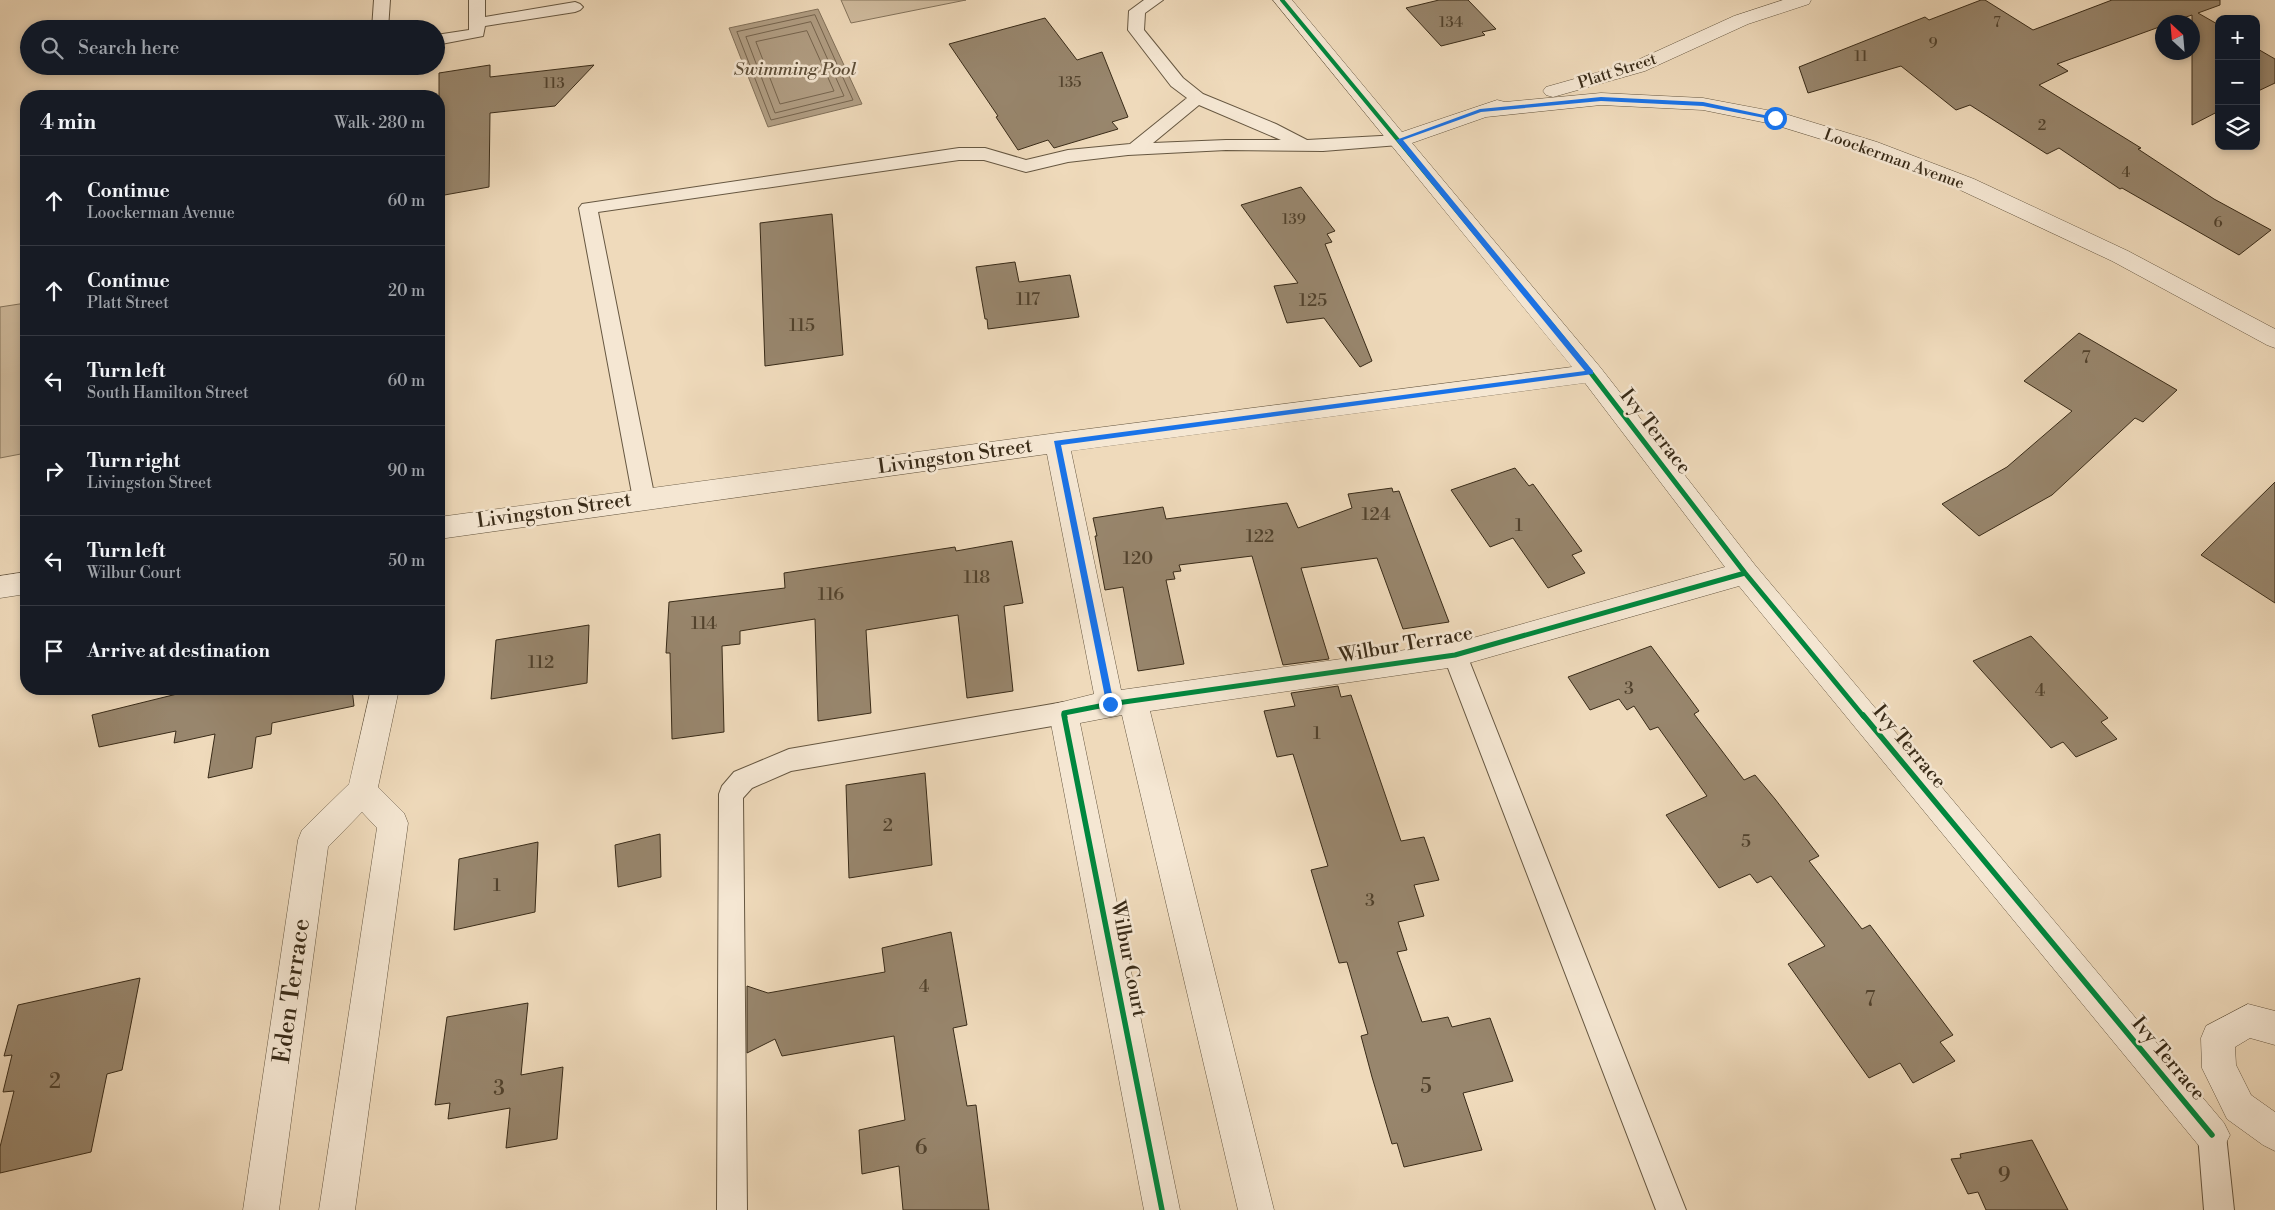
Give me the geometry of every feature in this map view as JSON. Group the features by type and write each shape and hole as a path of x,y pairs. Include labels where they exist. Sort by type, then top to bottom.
{"street":[{"name":"Ivy Terrace","path":"1282,0 1591,373 1745,573 2212,1135"},
{"name":"Platt Street","path":"1399,140 1480,111 1638,67 1741,20 1802,0"},
{"name":"Loockerman Avenue","path":"1480,111 1601,99 1703,104 1775,118 1870,147 1966,184 2120,256 2275,339"},
{"name":"Livingston Street","path":"445,527 1057,443 1591,373"},
{"path":"1057,443 1121,703 1256,1210"},
{"name":"Wilbur Terrace","path":"1064,713 1121,703 1455,655 1745,573"},
{"path":"0,587 20,584"},
{"path":"337,1210 393,824 362,791 383,695"},
{"name":"Wilbur Court","path":"1064,713 1162,1210"},
{"name":"Eden Terrace","path":"261,1210 313,840 362,791"},
{"path":"2275,1028 2248,1021 2218,1038 2219,1068 2239,1108 2275,1133"}],"lane":[{"path":"381,20 382,0"},
{"path":"445,38 477,33 477,0"},
{"path":"1155,0 1137,11 1136,30 1177,82 1197,98 1306,145"},
{"path":"477,23 575,7"},
{"path":"1134,150 1197,98"},
{"path":"644,499 588,208 960,154 985,154 1026,166 1068,156 1134,150 1226,145 1306,145 1399,140"},
{"path":"1455,655 1671,1210"},
{"path":"732,1210 731,794 743,780 789,760 1064,713"},
{"path":"2212,1135 2219,1210"}],"shaded area":[{"path":"841,0 966,0 851,23"},
{"path":"20,304 20,454 0,458 0,307"}],"water":[{"name":"Swimming Pool","path":"818,9 862,104 768,127 729,28"}],"building":[{"path":"1439,0 1468,0 1496,29 1482,32 1485,35 1441,46 1406,8"},
{"path":"1985,0 2033,30 2112,0 2220,0 2220,5 2198,13 2215,23 2215,113 2192,125 2192,60 2200,60 2200,15 2155,15 2155,29 2057,64 2068,71 2039,85 2141,148 2138,149 2214,199 2271,230 2239,255 2122,188 2120,189 2059,148 2047,154 1970,105 1956,110 1901,66 1808,93 1799,67 1925,17 1929,20"},
{"path":"1045,18 1077,60 1102,52 1128,117 1112,122 1118,129 1054,148 1048,140 1018,150 996,117 998,116 949,44"},
{"path":"2260,50 2275,59 2275,83 2260,90"},
{"path":"490,65 490,77 594,65 555,106 490,113 489,187 445,195 445,90 439,90 439,75 445,75 445,72"},
{"path":"1301,187 1335,231 1327,234 1332,242 1325,244 1372,361 1360,367 1324,318 1287,323 1274,286 1298,283 1241,205"},
{"path":"832,214 843,355 765,366 760,223"},
{"path":"1015,262 1019,282 1070,275 1079,317 988,329 976,267"},
{"path":"2079,333 2177,390 2143,422 2135,418 2052,495 1979,536 1942,504 2007,467 2072,411 2024,381"},
{"path":"1515,468 1529,486 1533,484 1582,551 1572,555 1585,573 1548,588 1513,538 1490,547 1451,490"},
{"path":"2275,482 2275,603 2201,555"},
{"path":"1392,488 1393,492 1399,491 1449,622 1403,629 1377,558 1301,568 1329,659 1283,665 1252,556 1179,565 1181,571 1173,572 1175,579 1166,580 1184,664 1138,671 1123,587 1105,590 1093,518 1163,507 1166,519 1287,503 1298,528 1352,508 1348,494"},
{"path":"1012,541 1023,603 1004,606 1013,691 967,698 958,615 866,630 871,713 818,721 815,619 740,631 740,644 722,646 724,732 672,739 670,653 666,653 669,602 785,588 784,573 955,547 956,551"},
{"path":"589,625 587,683 491,699 496,640"},
{"path":"2031,636 2108,718 2101,722 2117,739 2076,757 2063,742 2051,748 1973,661"},
{"path":"1651,646 1699,711 1694,714 1744,780 1755,775 1775,799 1819,856 1809,861 1862,929 1870,925 1953,1035 1940,1042 1955,1061 1913,1083 1900,1063 1869,1078 1788,964 1825,946 1771,876 1757,883 1750,874 1719,888 1666,815 1707,796 1658,727 1650,730 1634,706 1627,710 1619,699 1590,710 1568,677"},
{"path":"1338,686 1341,697 1351,695 1401,841 1424,837 1439,880 1414,885 1424,916 1398,922 1407,950 1397,952 1422,1022 1448,1017 1452,1027 1490,1018 1513,1081 1463,1093 1482,1150 1404,1167 1397,1143 1392,1144 1361,1036 1368,1034 1347,962 1339,963 1311,870 1328,866 1293,754 1277,757 1264,711 1295,706 1291,693"},
{"path":"173,695 353,695 354,706 272,723 271,734 256,737 252,768 208,778 215,734 174,743 176,731 99,747 92,715"},
{"path":"925,773 932,865 849,878 846,785"},
{"path":"660,834 661,877 618,887 615,845"},
{"path":"538,842 535,912 454,930 459,859"},
{"path":"951,932 967,1025 953,1028 967,1106 976,1105 989,1210 903,1210 899,1166 862,1174 859,1130 905,1120 894,1036 782,1056 775,1039 747,1053 747,986 768,993 885,972 882,948"},
{"path":"140,978 122,1070 107,1074 91,1152 0,1173 0,1147 14,1091 3,1092 12,1055 4,1056 18,1005"},
{"path":"528,1003 521,1075 563,1067 557,1139 506,1148 510,1108 448,1119 450,1103 435,1105 447,1017"},
{"path":"2032,1140 2068,1210 1986,1210 1978,1192 1968,1194 1951,1159 1961,1158 1960,1154"}],"cycle path":[{"path":"1282,0 1591,373 1745,573 2212,1135"},
{"path":"1162,1210 1064,713 1110,704 1455,655 1745,573"}],"route":[{"path":"1110,704 1057,443 1591,373 1399,140 1480,111 1601,99 1703,104 1775,118"}]}
